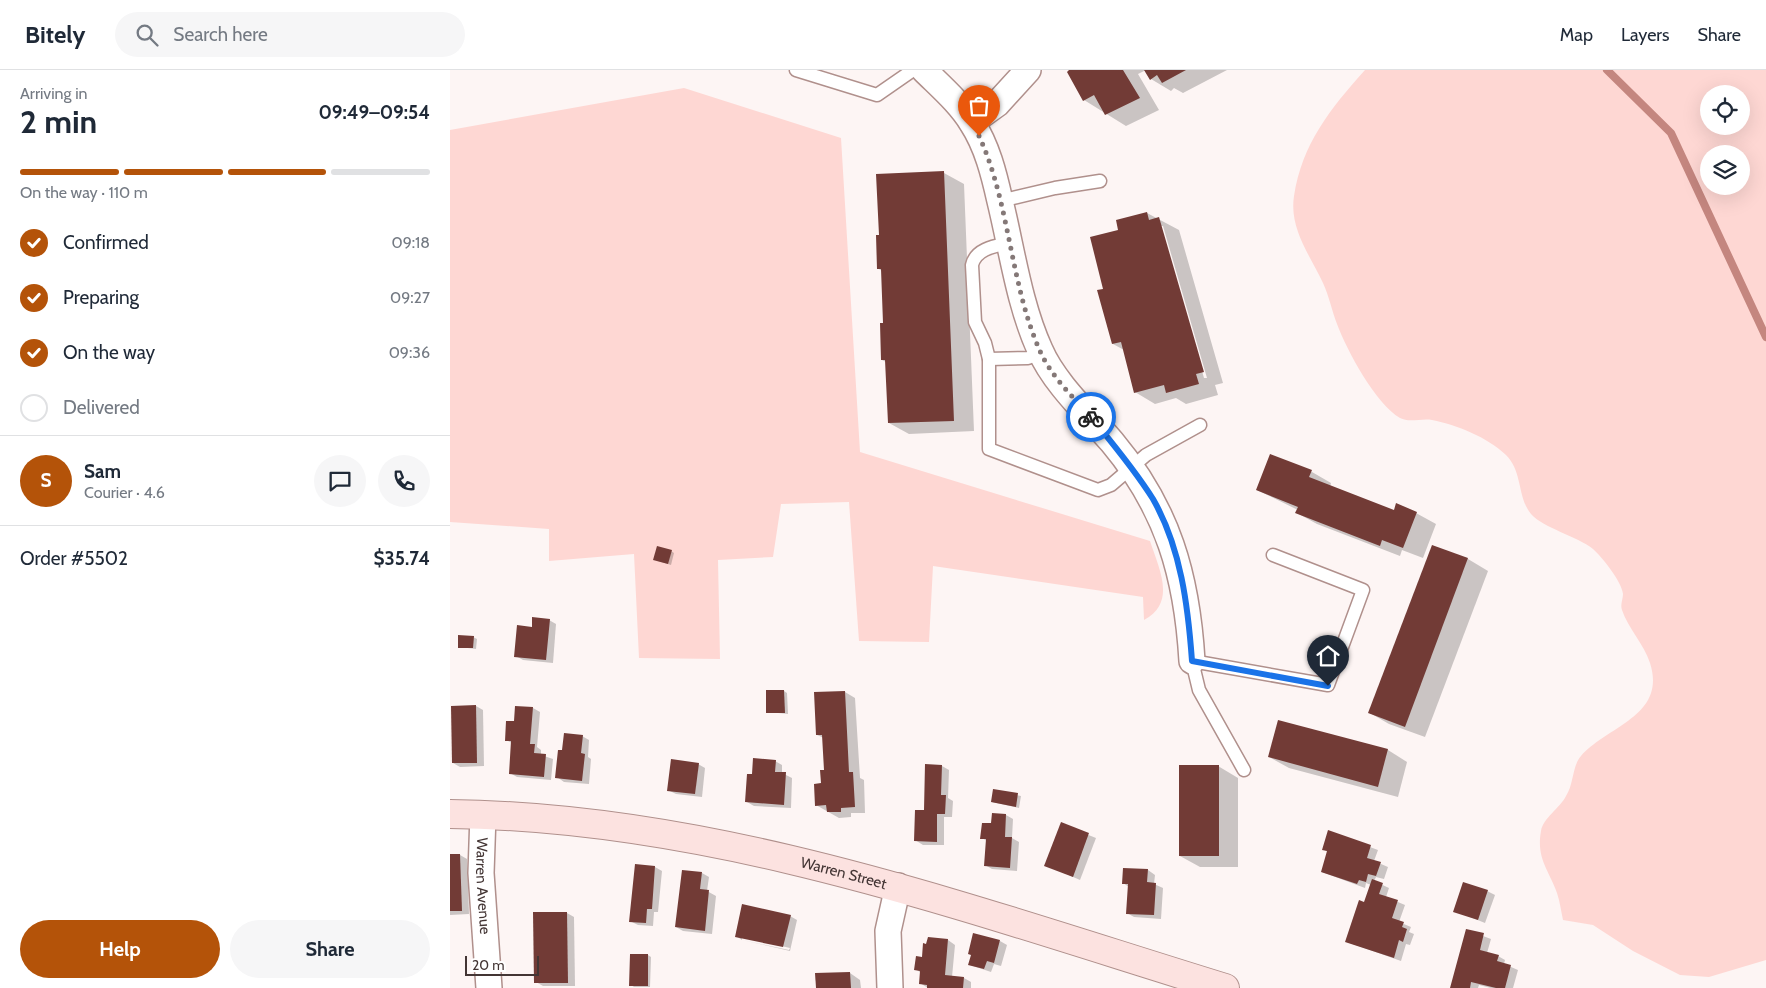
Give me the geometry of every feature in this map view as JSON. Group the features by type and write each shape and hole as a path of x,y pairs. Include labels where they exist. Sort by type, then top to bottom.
{"main road":[{"name":"Warren Street","path":"450,814 573,822 684,838 797,860 898,886 1225,988"}],"street":[{"path":"924,70 972,122 986,150 1029,322 1041,353 1059,379 1131,467 1154,501 1176,554 1188,615 1192,661"},
{"path":"972,122 997,104 1028,70"},
{"name":"Warren Avenue","path":"483,815 481,872 490,988"},
{"path":"890,988 888,931 898,886"}],"lane":[{"path":"796,70 877,96 913,70"},
{"path":"1000,201 1056,188 1100,181"},
{"path":"1010,242 983,251 975,257 972,265 975,322 985,343 989,359 989,448 1091,489 1098,490 1111,485 1155,449 1200,425"},
{"path":"989,359 1028,358 1041,353"},
{"path":"1244,770 1199,690 1192,661 1328,686 1363,590 1272,555"}],"shaded area":[{"path":"1365,70 1766,70 1766,960 1709,977 1680,975 1633,951 1593,925 1563,920 1557,893 1544,864 1540,849 1542,826 1569,791 1576,765 1581,756 1632,718 1650,696 1653,681 1650,663 1621,608 1622,589 1611,570 1593,549 1586,544 1544,524 1531,514 1524,500 1515,469 1506,455 1481,437 1451,425 1432,420 1407,420 1400,418 1381,401 1363,376 1337,324 1325,288 1302,241 1293,208 1298,177 1304,160 1319,128 1340,99"},
{"path":"684,88 841,138 860,452 1150,541 1163,584 1160,604 1154,613 1144,620 1143,597 933,566 929,642 859,641 849,502 781,504 773,557 718,560 720,659 639,658 634,554 549,561 549,529 450,522 450,130"}],"building":[{"path":"1069,70 1123,70 1140,98 1105,115 1094,95 1083,101 1067,72"},
{"path":"1144,70 1186,70 1162,83 1157,75 1150,80"},
{"path":"944,171 954,421 888,423 885,360 881,360 880,323 883,323 881,269 877,269 876,235 879,235 876,174"},
{"path":"1147,212 1149,220 1159,217 1204,372 1196,374 1199,384 1166,393 1164,385 1134,393 1121,342 1112,344 1097,290 1103,289 1090,237 1118,230 1116,220"},
{"path":"1270,454 1312,470 1309,477 1394,510 1396,503 1417,512 1403,548 1382,540 1380,546 1295,513 1298,507 1256,490"},
{"path":"1432,545 1468,558 1405,727 1368,713"},
{"path":"657,546 672,550 668,564 653,560"},
{"path":"532,617 550,619 546,660 514,657 517,625 532,627"},
{"path":"458,635 474,636 473,648 458,648"},
{"path":"766,690 784,690 785,713 766,713"},
{"path":"845,691 849,772 853,772 855,807 841,808 841,812 827,812 826,805 815,806 814,784 821,783 820,770 824,770 822,735 816,735 814,692"},
{"path":"476,705 477,763 452,763 451,706"},
{"path":"515,706 533,707 530,744 535,744 534,753 546,754 544,777 509,774 511,741 505,741 506,721 514,721"},
{"path":"1278,720 1388,749 1378,787 1268,757"},
{"path":"564,733 583,735 581,753 585,754 582,781 555,778 558,750 562,750"},
{"path":"753,758 776,760 775,772 786,772 784,805 745,802 747,774 752,774"},
{"path":"671,759 699,763 695,794 667,791"},
{"path":"925,764 942,765 941,795 946,795 945,814 937,814 937,842 914,841 915,810 924,810"},
{"path":"1179,765 1219,765 1219,856 1179,856"},
{"path":"993,789 1018,793 1016,807 991,802"},
{"path":"992,813 1006,814 1005,837 1012,837 1010,868 984,866 986,839 980,839 982,823 991,823"},
{"path":"1061,822 1089,833 1073,877 1044,866"},
{"path":"1328,830 1371,845 1367,858 1381,862 1376,876 1368,874 1366,882 1359,880 1357,884 1321,872 1327,851 1322,850"},
{"path":"450,854 460,854 462,911 450,911"},
{"path":"635,864 655,866 652,909 647,909 646,923 629,922"},
{"path":"1123,868 1148,869 1147,882 1156,883 1154,915 1126,914 1128,884 1122,884"},
{"path":"682,870 702,872 700,889 709,890 705,931 675,927"},
{"path":"1372,879 1383,883 1379,894 1398,900 1392,918 1404,922 1402,927 1407,929 1403,942 1399,940 1394,958 1345,942 1359,900 1364,902"},
{"path":"1463,882 1488,890 1478,920 1453,912"},
{"path":"742,904 791,915 783,947 735,937"},
{"path":"533,912 567,912 568,983 534,983"},
{"path":"1466,929 1484,933 1480,950 1499,955 1497,961 1511,965 1505,988 1496,988 1471,982 1470,988 1450,988"},
{"path":"973,933 1000,940 994,963 987,961 984,969 968,965 971,955 968,954"},
{"path":"928,937 948,939 945,975 964,977 963,988 927,988 927,985 919,984 920,971 914,970 916,956 922,957 923,943 926,944"},
{"path":"630,954 648,954 648,986 629,986"},
{"path":"850,972 851,988 816,988 815,973"}],"waterway":[{"path":"1607,70 1671,133 1766,337"}],"way so far":[{"path":"979,136 986,150 995,178 1029,322 1041,353 1059,379 1091,417"}],"route":[{"path":"1091,417 1144,484 1170,536 1184,591 1192,661 1328,686"}]}
